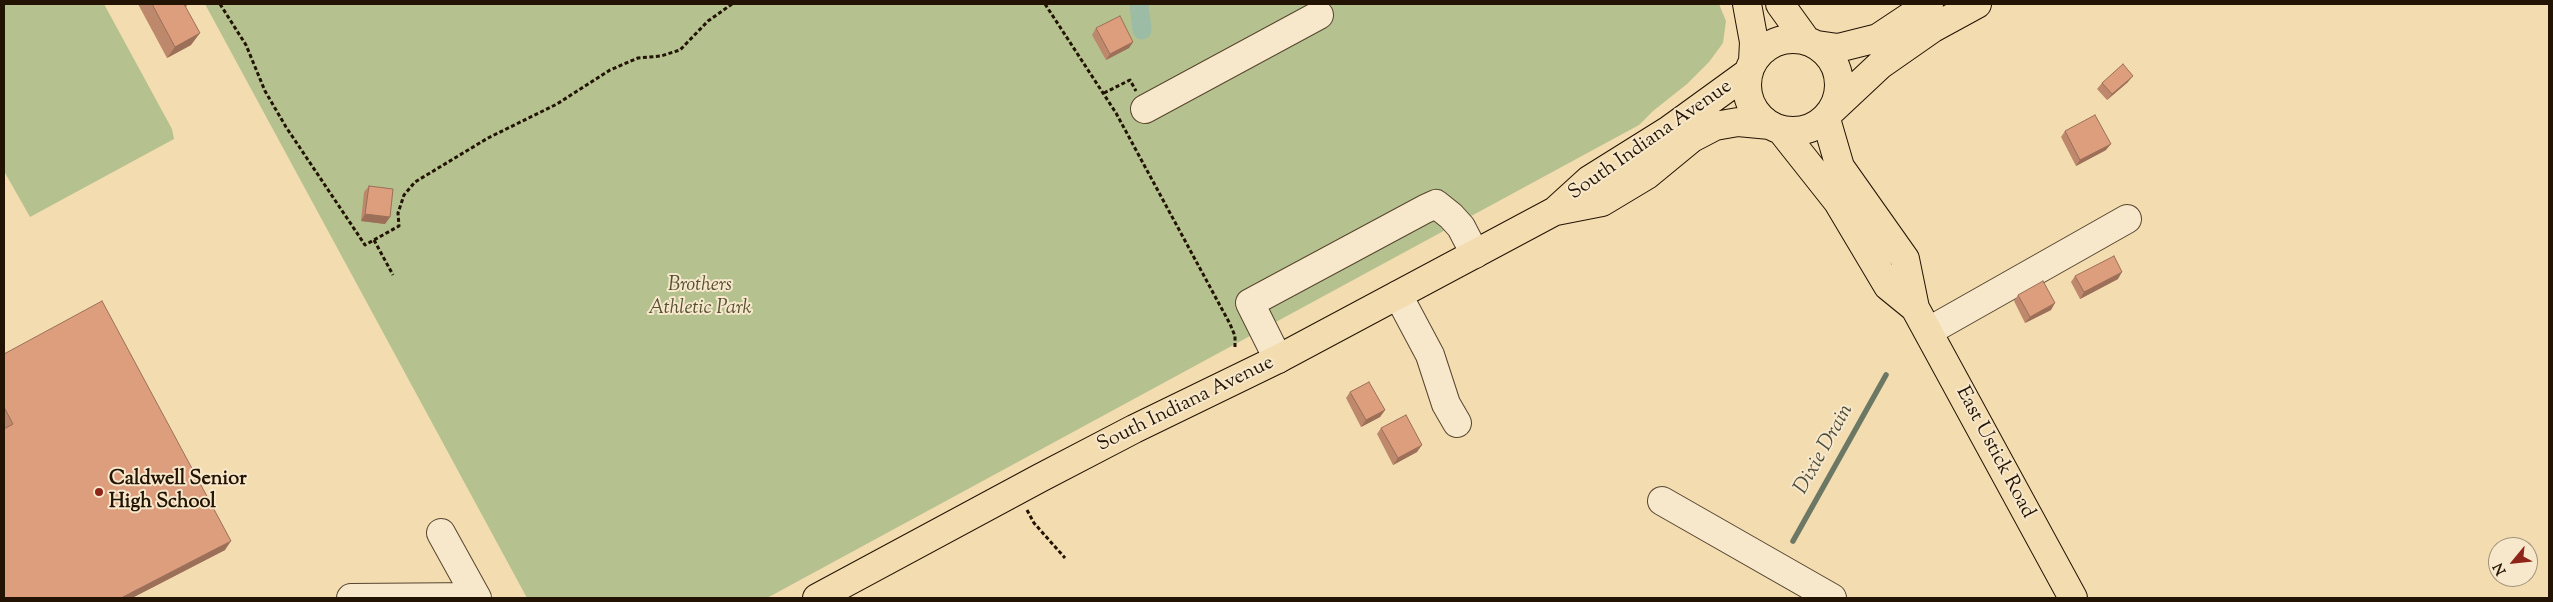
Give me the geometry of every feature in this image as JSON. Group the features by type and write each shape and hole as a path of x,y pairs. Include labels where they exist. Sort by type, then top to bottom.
{"main road":[{"path":"1747,4 1754,42 1748,97 1753,108 1775,128 1805,130 1830,114 1880,65 1934,28 1977,4"},
{"path":"1780,4 1812,43 1827,53 1838,74 1840,86 1830,114"},
{"path":"1751,67 1771,44 1794,38 1838,48 1878,38 1929,4"},
{"name":"South Indiana Avenue","path":"816,598 1134,429 1278,359 1555,211 1589,180 1669,130 1751,67"},
{"name":"East Ustick Road","path":"1830,114 1840,167 1905,259 1922,320 2073,598"},
{"name":"South Indiana Avenue","path":"1555,211 1602,202 1647,175 1692,138 1715,126 1738,122 1775,128"},
{"name":"East Ustick Road","path":"1775,128 1838,202 1888,286 1922,320"}],"lane":[{"path":"1145,108 1319,15"},
{"path":"1278,359 1250,303 1436,204 1461,227 1475,254"},
{"path":"1922,320 2127,219"},
{"path":"1398,295 1430,355 1446,404 1457,423"},
{"path":"1662,501 1832,598"},
{"path":"351,598 477,598 441,533"}],"path":[{"path":"220,4 246,45 266,91 286,127 366,245 399,226 398,213 404,195 415,182 488,138 557,104 610,70 638,58 661,56 680,50 708,21 732,4"},
{"path":"1045,4 1104,93 1230,324 1235,336 1235,349"},
{"path":"1104,93 1130,80 1145,108"},
{"path":"374,240 393,275"},
{"path":"1017,491 1034,523 1065,558"}],"green space":[{"path":"4,4 104,4 172,129 174,139 30,217 4,171"},
{"name":"Brothers Athletic Park","path":"205,4 1719,4 1726,21 1723,43 1709,62 1687,84 1653,111 1639,125 767,598 527,598"}],"building":[{"path":"152,4 184,4 200,33 175,47"},
{"path":"1120,16 1133,42 1110,54 1096,28"},
{"path":"2123,64 2133,76 2112,94 2102,83"},
{"path":"2095,115 2111,144 2080,160 2065,131"},
{"path":"369,186 393,189 390,217 365,214"},
{"path":"2114,256 2122,272 2084,292 2075,276"},
{"path":"2043,281 2055,303 2030,317 2018,295"},
{"name":"Caldwell Senior High School","path":"102,301 231,541 121,598 4,598 4,429 13,424 4,407 4,354"},
{"path":"1369,382 1385,410 1366,420 1350,392"},
{"path":"1406,415 1422,445 1398,458 1381,428"}],"waterway":[{"path":"1139,4 1142,30"},
{"name":"Dixie Drain","path":"1793,541 1886,375"}],"place":[{"name":"Caldwell Senior High School","path":"99,492"}]}
